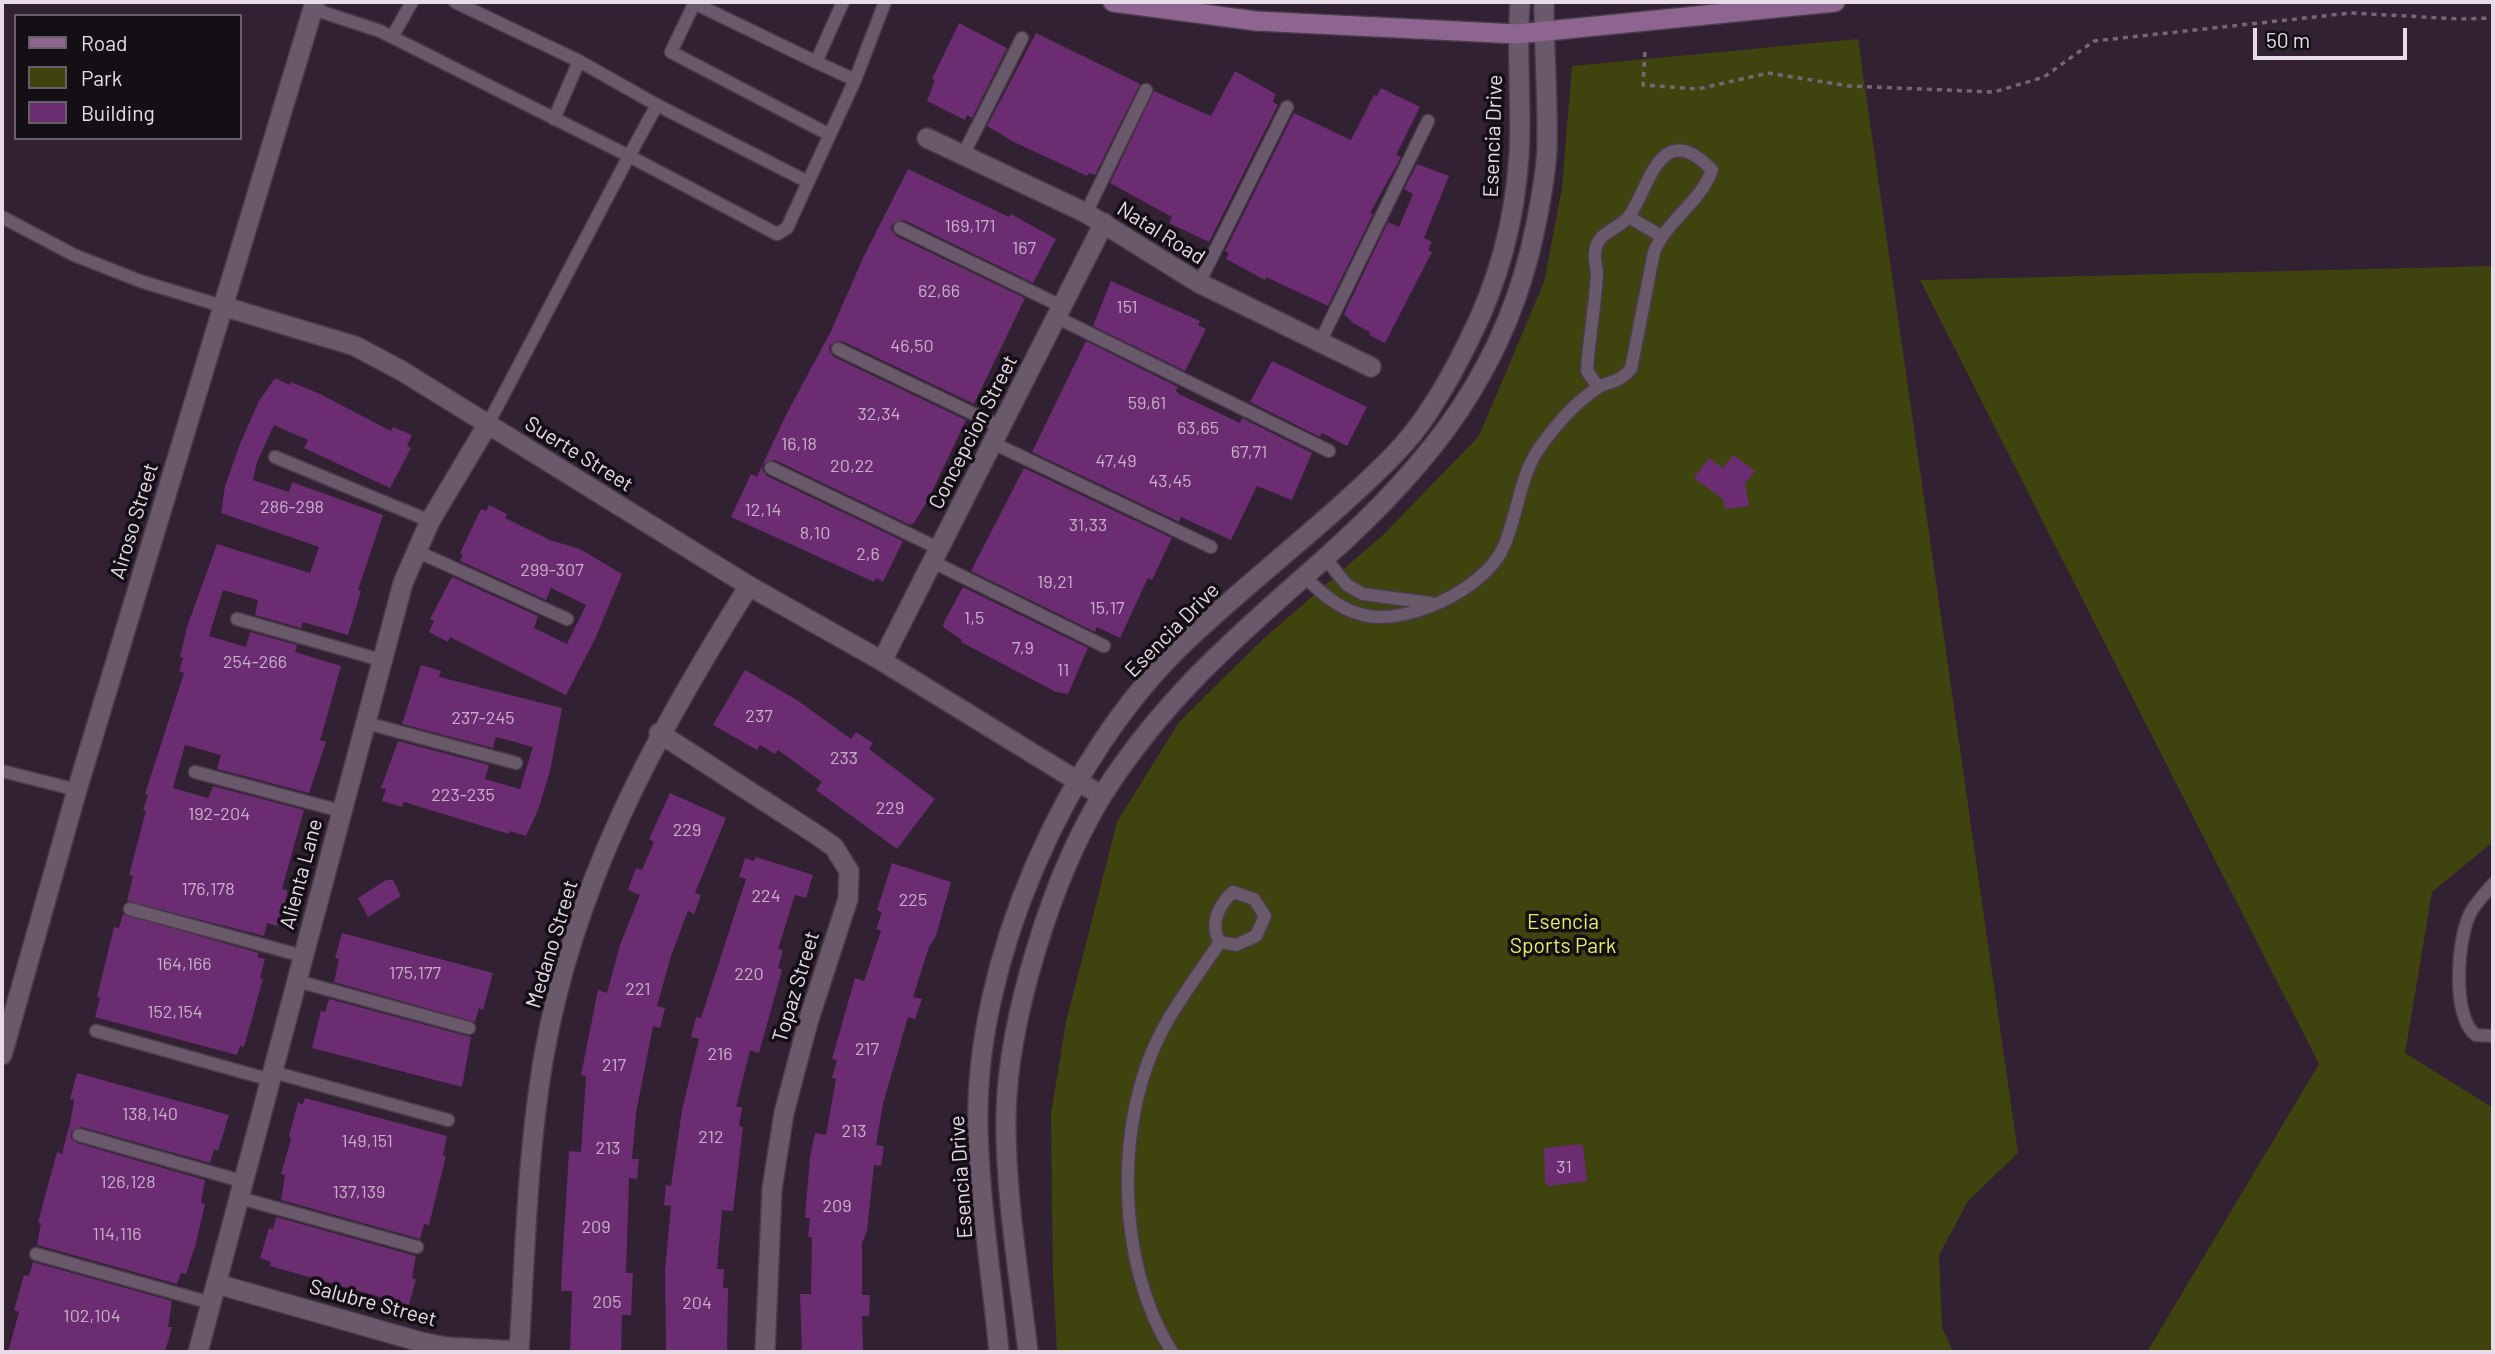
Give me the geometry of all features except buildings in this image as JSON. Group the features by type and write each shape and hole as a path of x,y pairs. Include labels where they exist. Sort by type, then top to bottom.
{"main road":[{"path":"1114,2 1256,21 1517,34 1544,34 1835,2"}],"street":[{"name":"Esencia Drive","path":"999,1352 977,1128 984,1044 999,968 1032,871 1078,781 1123,713 1153,675 1186,641 1363,484 1426,416 1443,387 1470,338 1489,295 1515,203 1520,103 1517,34 1520,2"},
{"path":"1028,1352 1008,1178 1006,1112 1024,997 1042,932 1063,874 1102,796 1182,689 1375,512 1426,458 1466,402 1500,342 1524,277 1541,196 1547,150 1544,2"},
{"name":"Airoso Street","path":"2,1055 77,790 314,5"},
{"name":"Natal Road","path":"927,138 1086,213 1199,284 1371,367"},
{"name":"Concepcion Street","path":"882,661 1104,223"},
{"name":"Suerte Street","path":"222,306 355,346 402,371 749,586 882,661 1102,796"},
{"name":"Alienta Lane","path":"198,1352 403,583 430,521 488,424"},
{"name":"Medano Street","path":"519,1352 530,1167 544,1058 571,946 620,813 659,733 749,586"},
{"name":"Topaz Street","path":"659,733 826,841 834,847 849,871 848,899 808,1022 784,1113 772,1189 765,1352"},
{"name":"Salubre Street","path":"217,1283 421,1342 447,1347 519,1352"}],"lane":[{"path":"392,37 412,2"},
{"path":"455,2 579,61 657,105 808,182"},
{"path":"830,135 671,52 695,2 855,80"},
{"path":"816,62 843,2"},
{"path":"314,5 392,37 777,234 787,228 855,80 885,2"},
{"path":"963,155 1022,38"},
{"path":"554,119 579,61"},
{"path":"1086,213 1146,90"},
{"path":"488,424 657,105"},
{"path":"1199,284 1287,107"},
{"path":"1320,342 1428,121"},
{"path":"1303,576 1331,600 1360,615 1382,618 1403,616 1434,603 1472,582 1490,566 1503,548 1536,453 1563,416 1598,387 1618,383 1631,369 1654,252 1661,236 1706,187 1712,170 1700,158 1685,152 1670,152 1657,164 1629,217 1600,237 1595,253 1597,270 1587,371 1598,387"},
{"path":"1629,217 1661,236"},
{"name":"Suerte Street","path":"2,218 74,255 140,281 222,306"},
{"path":"900,228 1329,451"},
{"path":"838,349 1211,547"},
{"path":"275,457 430,521"},
{"path":"771,468 1104,646"},
{"path":"416,551 568,619"},
{"path":"1325,558 1347,585 1363,594 1434,603"},
{"path":"237,619 381,660"},
{"path":"366,723 516,763"},
{"path":"2,771 77,790"},
{"path":"195,772 341,811"},
{"path":"2493,884 2471,911 2459,947 2462,1020 2476,1035 2493,1036"},
{"path":"1171,1352 1155,1326 1140,1277 1130,1226 1128,1158 1136,1095 1163,1029 1220,942 1215,923 1227,898 1237,892 1254,899 1265,916 1256,936 1236,945 1220,942"},
{"path":"130,909 303,956"},
{"path":"297,981 469,1028"},
{"path":"96,1031 448,1120"},
{"path":"79,1135 417,1247"},
{"path":"36,1254 211,1303"}],"path":[{"path":"1645,52 1643,85 1698,89 1768,73 1849,86 1994,92 2044,76 2094,41 2351,13 2460,19 2493,18"}],"green space":[{"name":"Esencia Sports Park","path":"1858,39 2018,1153 1968,1201 1939,1255 1942,1327 1953,1352 1057,1352 1051,1114 1066,1022 1117,822 1179,722 1262,640 1384,534 1479,436 1544,282 1562,188 1572,66"},
{"path":"2493,266 2493,842 2432,892 2405,1053 2493,1108 2493,1352 2147,1352 2319,1064 1920,280"}]}
